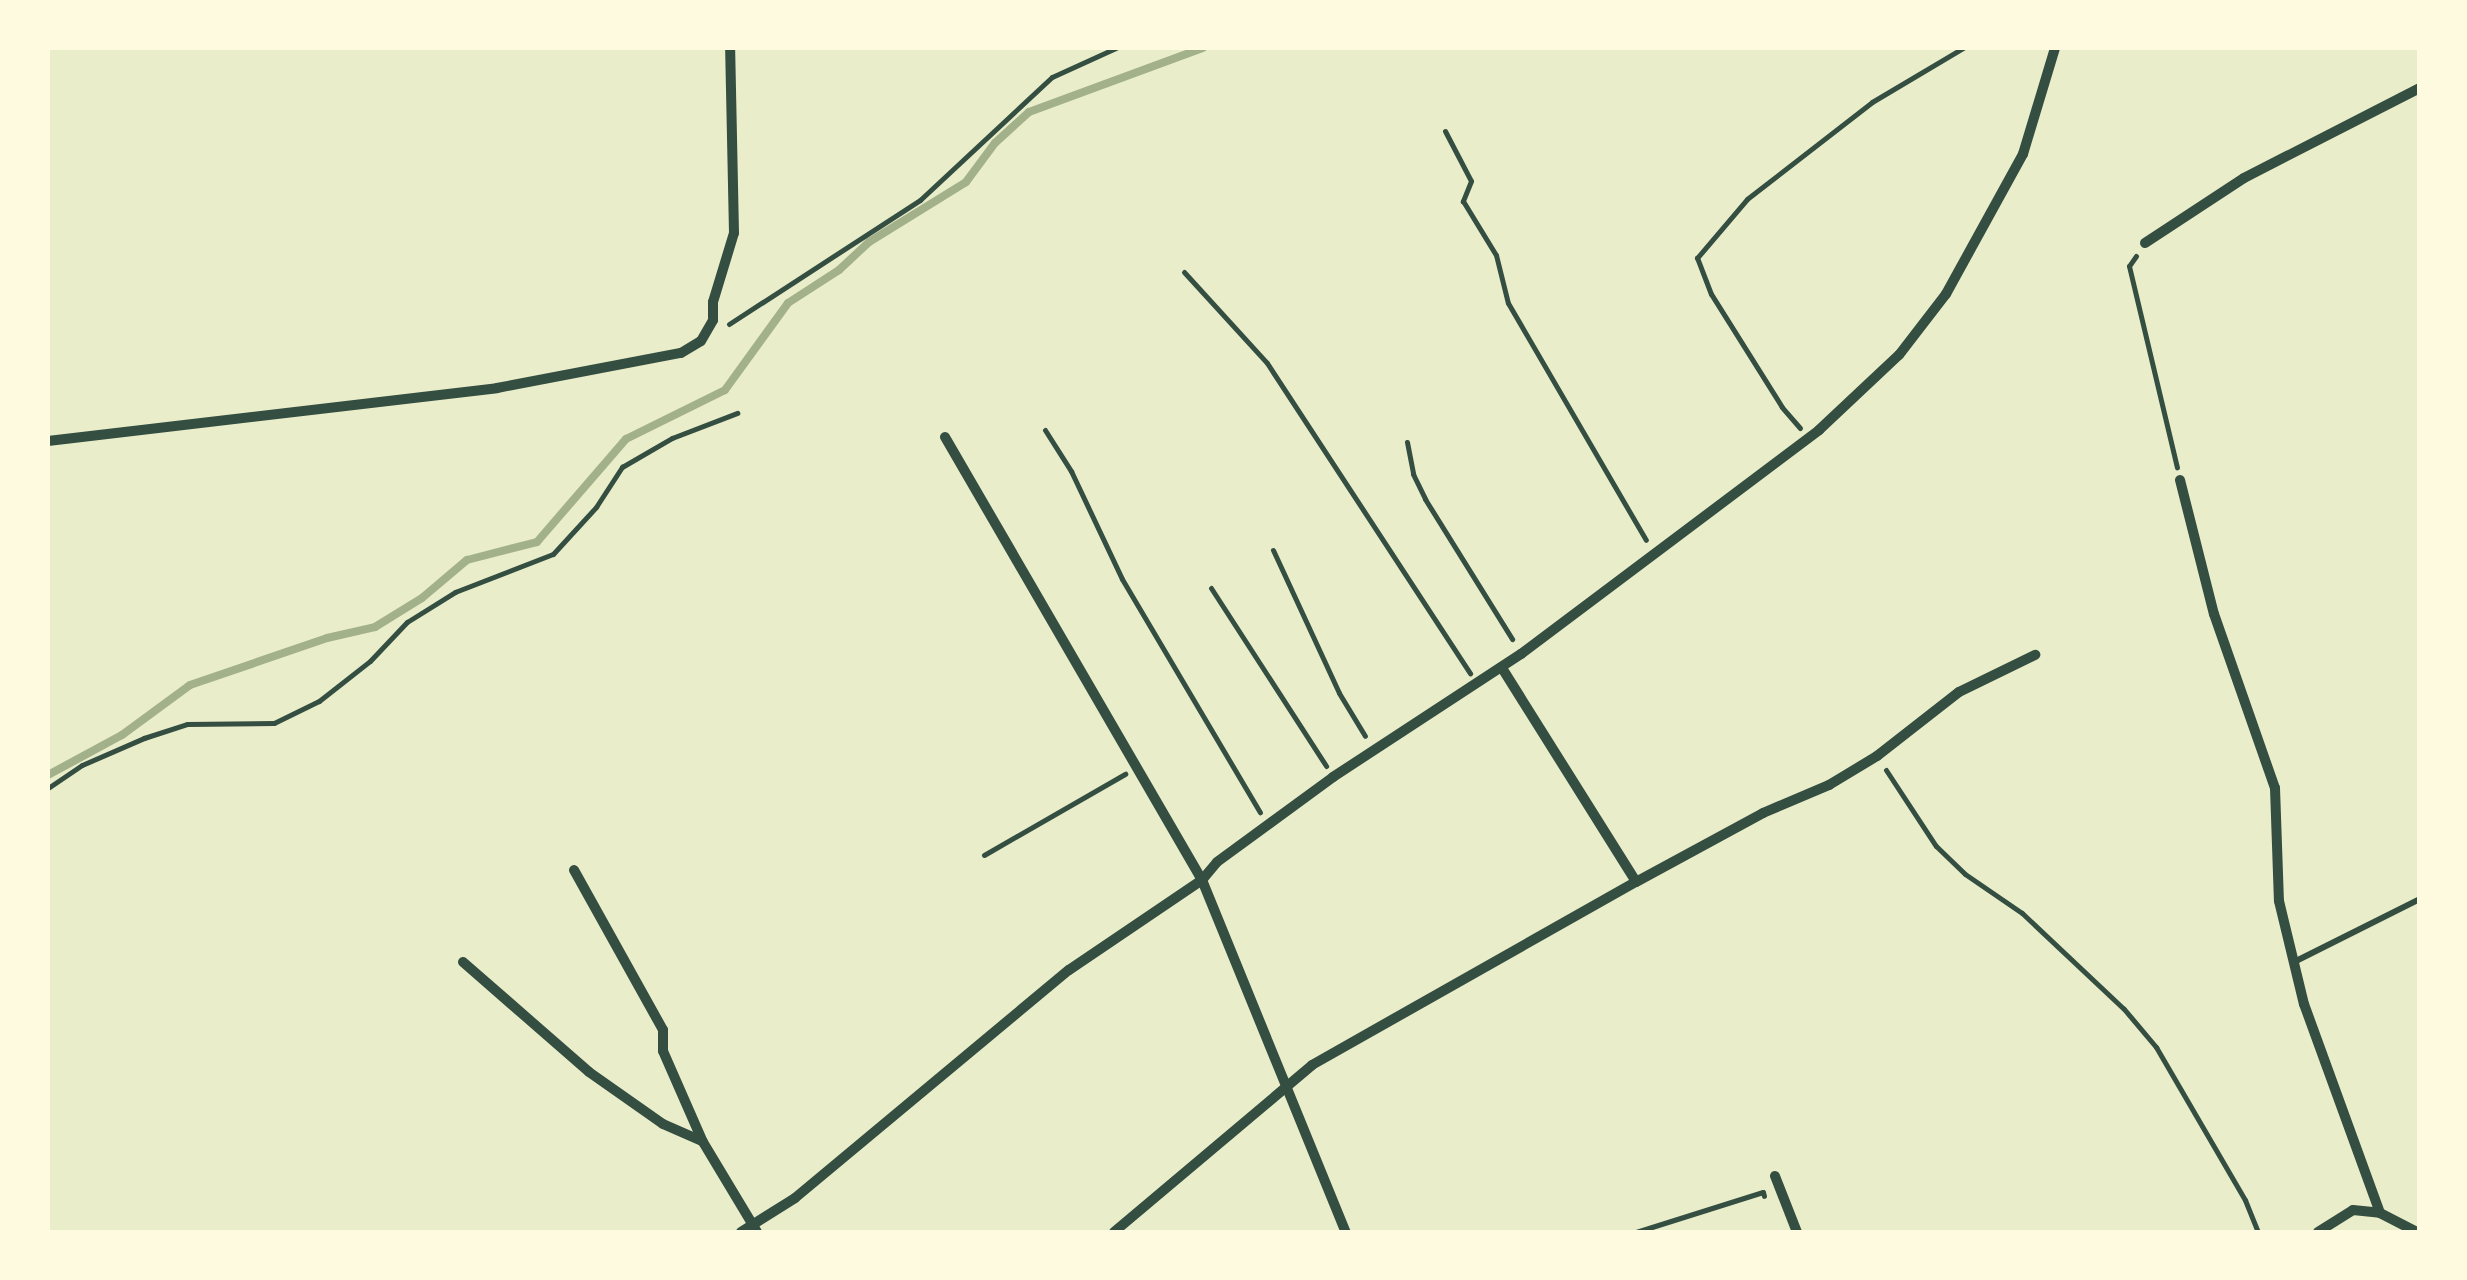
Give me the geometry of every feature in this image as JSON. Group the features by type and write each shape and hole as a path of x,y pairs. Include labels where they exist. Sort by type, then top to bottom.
{"street":[{"path":"48,441 497,388 680,353 701,341 713,320 713,302 734,233 730,48"},
{"path":"741,1232 756,1230 1069,970 1202,880 1216,862 1333,777 1502,668 1819,430 1899,355 1946,294 2023,154 2055,48"},
{"path":"2145,243 2244,178 2420,88"},
{"path":"945,437 1202,880 1346,1232"},
{"path":"2180,480 2214,614 2274,788 2280,901 2304,1004 2380,1213"},
{"path":"1114,1232 1128,1228 1312,1065 1763,813 1829,785 1877,756 1959,692 2035,655"},
{"path":"1502,668 1636,882"},
{"path":"574,870 663,1030 663,1052 703,1142 756,1230"},
{"path":"463,962 589,1072 664,1124 703,1142"},
{"path":"1775,1176 1797,1232"},
{"path":"2318,1232 2353,1210 2380,1213 2418,1232"}],"lane":[{"path":"2294,962 2420,898"}],"path":[{"path":"701,341 920,200 1052,77 1116,48"},
{"path":"1819,430 1811,434 1802,430 1782,408 1712,294 1697,258 1747,199 1872,102 1963,48"},
{"path":"1445,131 1470,181 1463,201 1496,255 1508,302 1655,556"},
{"path":"2145,243 2128,266 2180,480"},
{"path":"1184,272 1268,364 1476,684"},
{"path":"48,788 82,765 187,724 274,723 319,702 370,661 407,622 455,592 554,554 596,507 622,467 672,438 737,412"},
{"path":"1045,430 1071,471 1122,579 1266,824"},
{"path":"1408,442 1413,474 1426,499 1521,654"},
{"path":"1273,550 1339,693 1375,752"},
{"path":"1211,588 1333,777"},
{"path":"1877,756 1936,846 1965,874 2022,913 2124,1009 2156,1046 2245,1200 2258,1232"},
{"path":"984,855 1138,766"},
{"path":"1636,1232 1762,1192"}],"waterway":[{"path":"48,775 122,735 190,685 327,638 375,627 422,598 467,560 537,542 626,439 725,390 788,303 839,270 869,242 966,182 995,143 1029,112 1203,48"}]}
